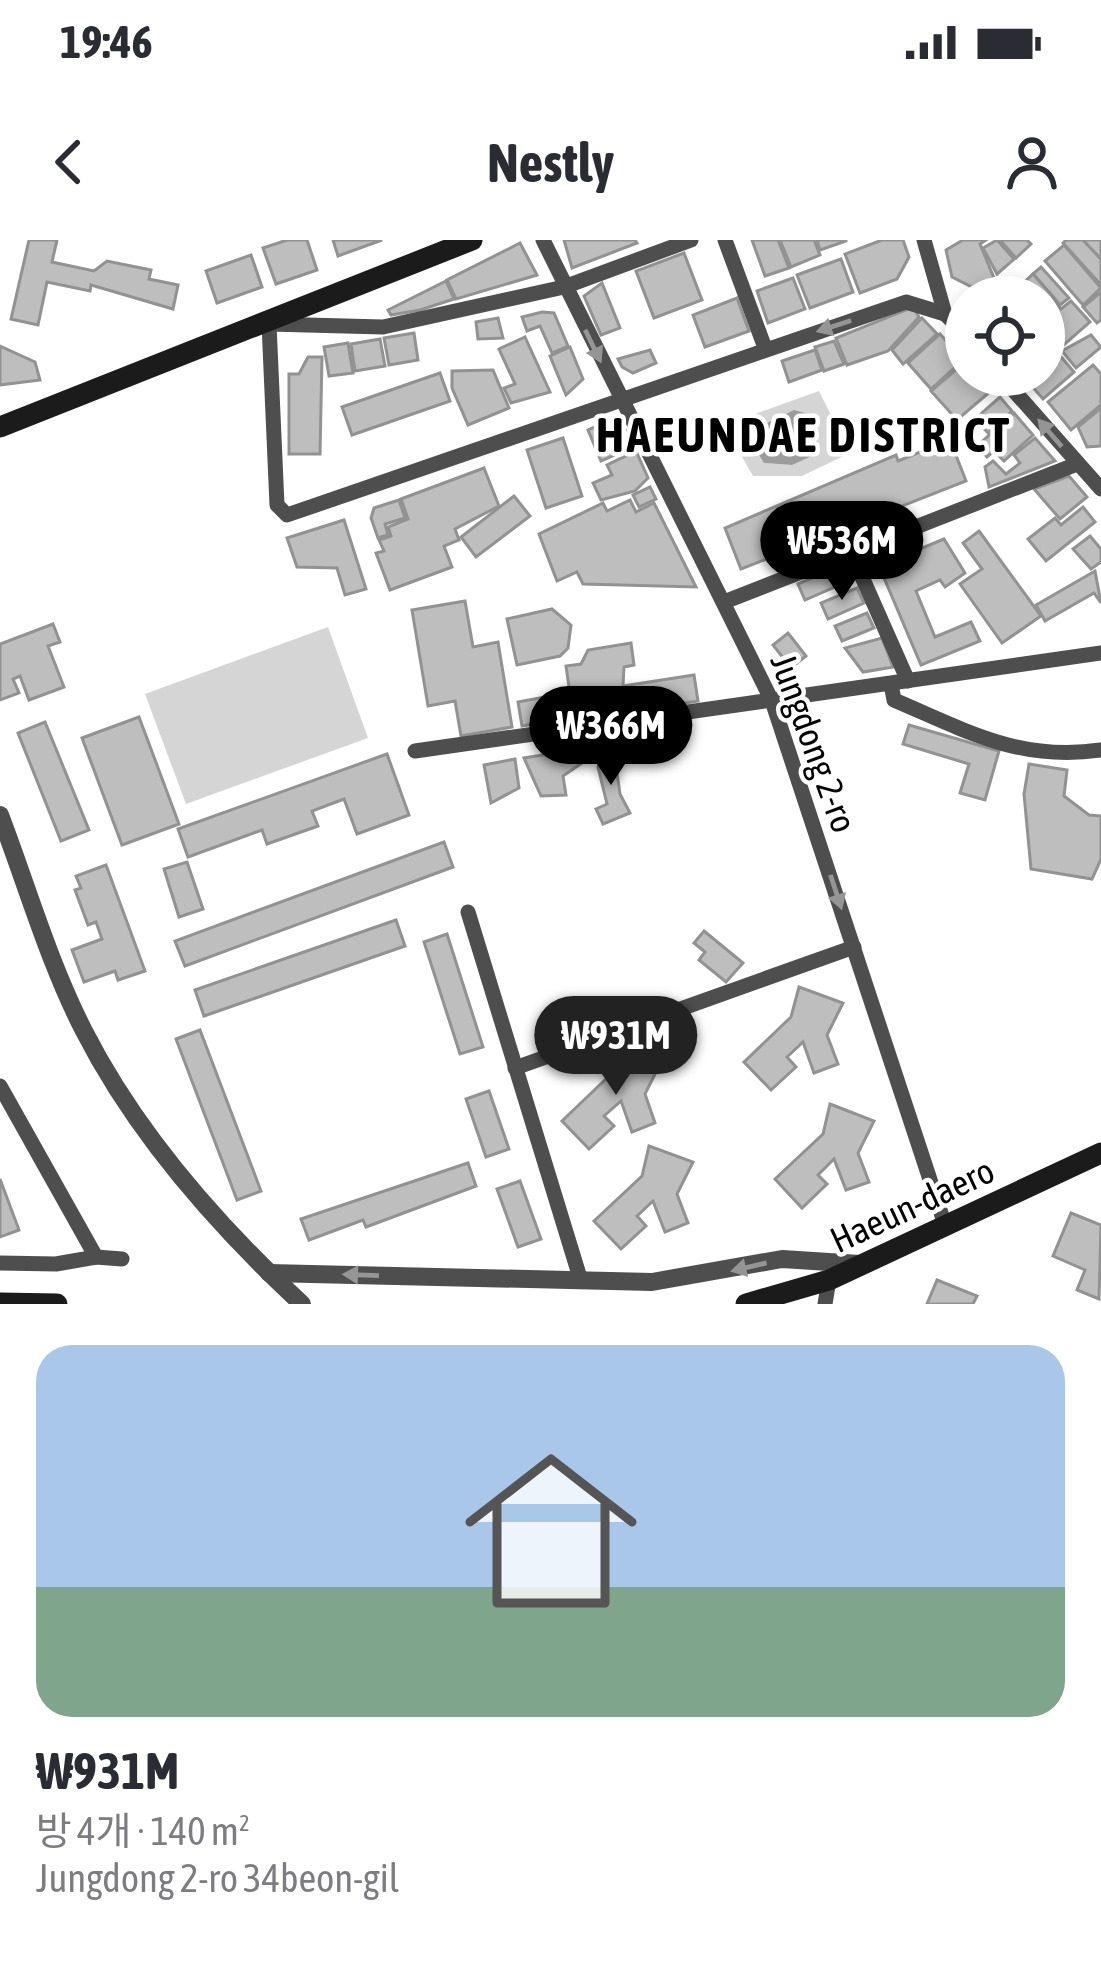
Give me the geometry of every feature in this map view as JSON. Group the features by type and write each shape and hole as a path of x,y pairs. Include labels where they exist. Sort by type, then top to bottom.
{"main road":[{"path":"0,427 472,240"},
{"name":"Haeun-daero","path":"746,1304 830,1280 1101,1153"},
{"path":"0,1303 57,1304"}],"street":[{"name":"Jungdong 2-ro","path":"543,240 627,400 772,701 945,1225"},
{"path":"692,240 564,287 382,327 269,324 277,505 287,515 906,302 945,314"},
{"path":"725,240 765,348"},
{"path":"924,240 945,314"},
{"path":"1018,396 1101,489"},
{"path":"724,602 1077,464"},
{"path":"851,552 899,683 894,700 1006,748 1058,756 1101,749"},
{"path":"415,751 1101,653"},
{"path":"0,815 84,1031 164,1153 268,1273 302,1304"},
{"path":"468,911 580,1281"},
{"path":"515,1068 854,947"},
{"path":"0,1086 96,1257"},
{"path":"0,1263 122,1258"},
{"path":"268,1273 673,1280 782,1259 865,1264"},
{"path":"826,1304 830,1280"}],"shaded area":[{"path":"819,391 850,453 802,476 753,476 733,441 741,419","holes":["817,423 792,465 764,463 757,452 763,425"]},
{"path":"794,410 812,415 819,432 814,455 792,465 764,463 757,452 763,425"},
{"path":"328,627 368,738 186,804 145,694"}],"building":[{"path":"29,240 57,240 52,262 94,271 107,261 151,270 149,279 178,285 173,309 91,285 90,291 47,282 38,325 11,319"},
{"path":"307,240 317,270 276,284 263,248"},
{"path":"333,240 382,240 338,256"},
{"path":"564,240 635,240 637,243 572,268"},
{"path":"752,240 778,240 789,268 765,276"},
{"path":"780,240 814,240 820,255 791,267"},
{"path":"817,240 846,240 846,241 820,250"},
{"path":"882,240 903,240 909,257 897,279 860,293 845,254"},
{"path":"963,240 986,240 980,244 993,276 952,276 946,250"},
{"path":"997,240 1014,259 997,274 983,248"},
{"path":"1000,240 1027,240 1031,244 1016,258"},
{"path":"1083,240 1101,259 1101,285 1063,243"},
{"path":"1083,240 1101,240 1101,259"},
{"path":"520,243 537,275 456,299 447,280"},
{"path":"1064,245 1101,288 1083,305 1065,284 1065,276 1058,276 1045,261"},
{"path":"684,253 702,300 654,318 636,271"},
{"path":"251,255 262,287 217,303 206,271"},
{"path":"841,259 853,292 810,308 797,275"},
{"path":"793,278 805,309 768,323 757,291"},
{"path":"446,281 454,299 391,315 388,310"},
{"path":"602,283 620,328 601,335 584,296"},
{"path":"1101,292 1101,320 1097,323 1083,307"},
{"path":"737,298 749,331 705,347 693,315"},
{"path":"1071,301 1090,322 1065,344 1065,306"},
{"path":"913,307 919,317 888,351 847,365 836,338"},
{"path":"554,313 568,346 552,353 540,326 527,331 522,317"},
{"path":"498,318 503,338 478,339 476,322"},
{"path":"922,318 937,334 903,364 892,350"},
{"path":"414,333 418,360 389,365 384,338"},
{"path":"940,334 945,340 945,376 931,389 908,363"},
{"path":"1091,335 1101,347 1076,368 1065,349"},
{"path":"525,337 550,392 511,403 504,388 515,384 499,349"},
{"path":"380,339 385,366 355,371 351,344"},
{"path":"834,341 844,364 824,371 815,347"},
{"path":"348,343 353,373 329,376 324,347"},
{"path":"0,346 35,362 40,380 0,385"},
{"path":"570,347 583,379 566,395 550,356"},
{"path":"650,350 656,363 633,373 618,359"},
{"path":"815,350 822,370 789,382 782,361"},
{"path":"308,357 322,357 320,454 289,454 289,374 299,374"},
{"path":"1093,365 1101,374 1101,405 1071,430 1048,402 1065,396 1065,388"},
{"path":"493,370 509,408 468,425 452,388 452,371"},
{"path":"440,373 450,401 352,435 342,407"},
{"path":"945,379 945,396 985,396 957,420 931,391"},
{"path":"1000,397 1012,411 988,433 975,419"},
{"path":"1101,408 1101,446 1087,447 1078,427"},
{"path":"1014,413 1033,435 1004,461 994,451 987,457 977,446"},
{"path":"610,420 624,427 633,447 601,461 588,430"},
{"path":"563,438 582,496 546,508 527,450"},
{"path":"1035,438 1055,461 989,487 985,467 993,461 1006,474 1020,463 1014,455"},
{"path":"950,440 966,481 741,569 725,528 896,455 898,461"},
{"path":"636,451 648,478 635,491 601,500 593,483 612,475 607,465"},
{"path":"484,468 499,506 455,529 459,540 444,546 452,567 390,590 376,553 384,551 379,540 391,536 388,527 408,519 401,499"},
{"path":"1069,476 1087,497 1060,519 1034,489"},
{"path":"650,487 656,499 639,507 633,495"},
{"path":"514,496 530,516 476,557 461,537"},
{"path":"399,500 405,518 385,524 388,535 378,538 371,518 374,508"},
{"path":"630,500 636,512 654,503 696,587 583,584 577,572 557,581 539,534 603,503 607,511"},
{"path":"1083,507 1095,522 1046,561 1028,539 1055,518 1061,525"},
{"path":"344,520 366,589 345,595 337,568 297,567 287,538"},
{"path":"979,531 1041,616 1002,643 960,584 982,569 963,543"},
{"path":"1090,536 1101,549 1101,562 1091,569 1073,549"},
{"path":"944,539 965,573 945,587 940,580 916,591 935,637 971,622 980,641 921,665 879,566"},
{"path":"846,563 853,579 805,600 798,584"},
{"path":"1095,571 1101,603 1094,593 1045,621 1036,605"},
{"path":"857,588 864,603 828,619 821,603"},
{"path":"465,601 473,647 498,642 512,727 461,736 455,701 428,706 412,610"},
{"path":"552,609 571,625 568,648 560,656 517,665 507,619"},
{"path":"867,613 874,628 842,641 835,626"},
{"path":"53,624 60,642 48,646 64,687 29,700 20,676 13,679 19,693 0,700 0,644"},
{"path":"788,633 806,656 791,668 773,645"},
{"path":"882,638 893,667 863,672 845,648"},
{"path":"631,643 634,665 624,667 623,686 694,675 698,701 581,720 580,714 573,715 566,666 581,664 588,650"},
{"path":"545,697 550,721 522,726 518,702"},
{"path":"139,717 179,824 122,845 82,738"},
{"path":"45,722 89,830 61,841 18,733"},
{"path":"909,725 999,751 985,800 960,793 969,764 903,744"},
{"path":"613,744 620,794 630,813 603,824 596,809 607,804 598,767 606,745"},
{"path":"580,749 582,763 563,776 566,795 541,796 524,758"},
{"path":"387,754 409,815 357,834 344,799 312,811 318,826 267,844 262,830 188,857 178,829"},
{"path":"515,759 519,788 491,803 484,765"},
{"path":"1029,764 1067,770 1064,796 1089,815 1101,816 1101,859 1092,879 1031,869 1024,794"},
{"path":"444,842 453,867 185,966 175,941"},
{"path":"187,862 203,909 179,917 164,869"},
{"path":"106,865 145,971 118,980 115,971 84,982 72,950 102,939 96,922 88,925 75,890 81,888 76,876"},
{"path":"396,920 405,946 204,1016 195,990"},
{"path":"704,931 743,963 726,982 699,960 705,952 694,943"},
{"path":"447,934 483,1047 460,1054 424,942"},
{"path":"799,987 843,1003 827,1035 838,1064 814,1073 803,1042 787,1057 796,1067 771,1090 744,1062 791,1017"},
{"path":"200,1030 261,1191 237,1200 176,1039"},
{"path":"617,1046 661,1062 645,1094 655,1123 632,1132 621,1101 604,1116 614,1126 589,1149 562,1121 609,1076"},
{"path":"489,1091 509,1149 486,1157 466,1099"},
{"path":"830,1104 874,1121 858,1153 869,1182 846,1190 834,1159 818,1175 827,1184 802,1208 775,1179 823,1134"},
{"path":"649,1146 693,1162 677,1194 688,1223 665,1232 653,1201 637,1216 646,1226 621,1249 594,1221 642,1176"},
{"path":"468,1163 476,1186 366,1227 363,1220 309,1240 301,1219"},
{"path":"0,1179 19,1230 0,1237"},
{"path":"520,1181 541,1239 518,1247 497,1189"},
{"path":"1071,1213 1101,1225 1099,1299 1077,1290 1085,1270 1053,1256"},
{"path":"937,1280 977,1296 973,1304 927,1304"}],"district":[{"name":"HAEUNDAE DISTRICT","path":"804,434"}]}
